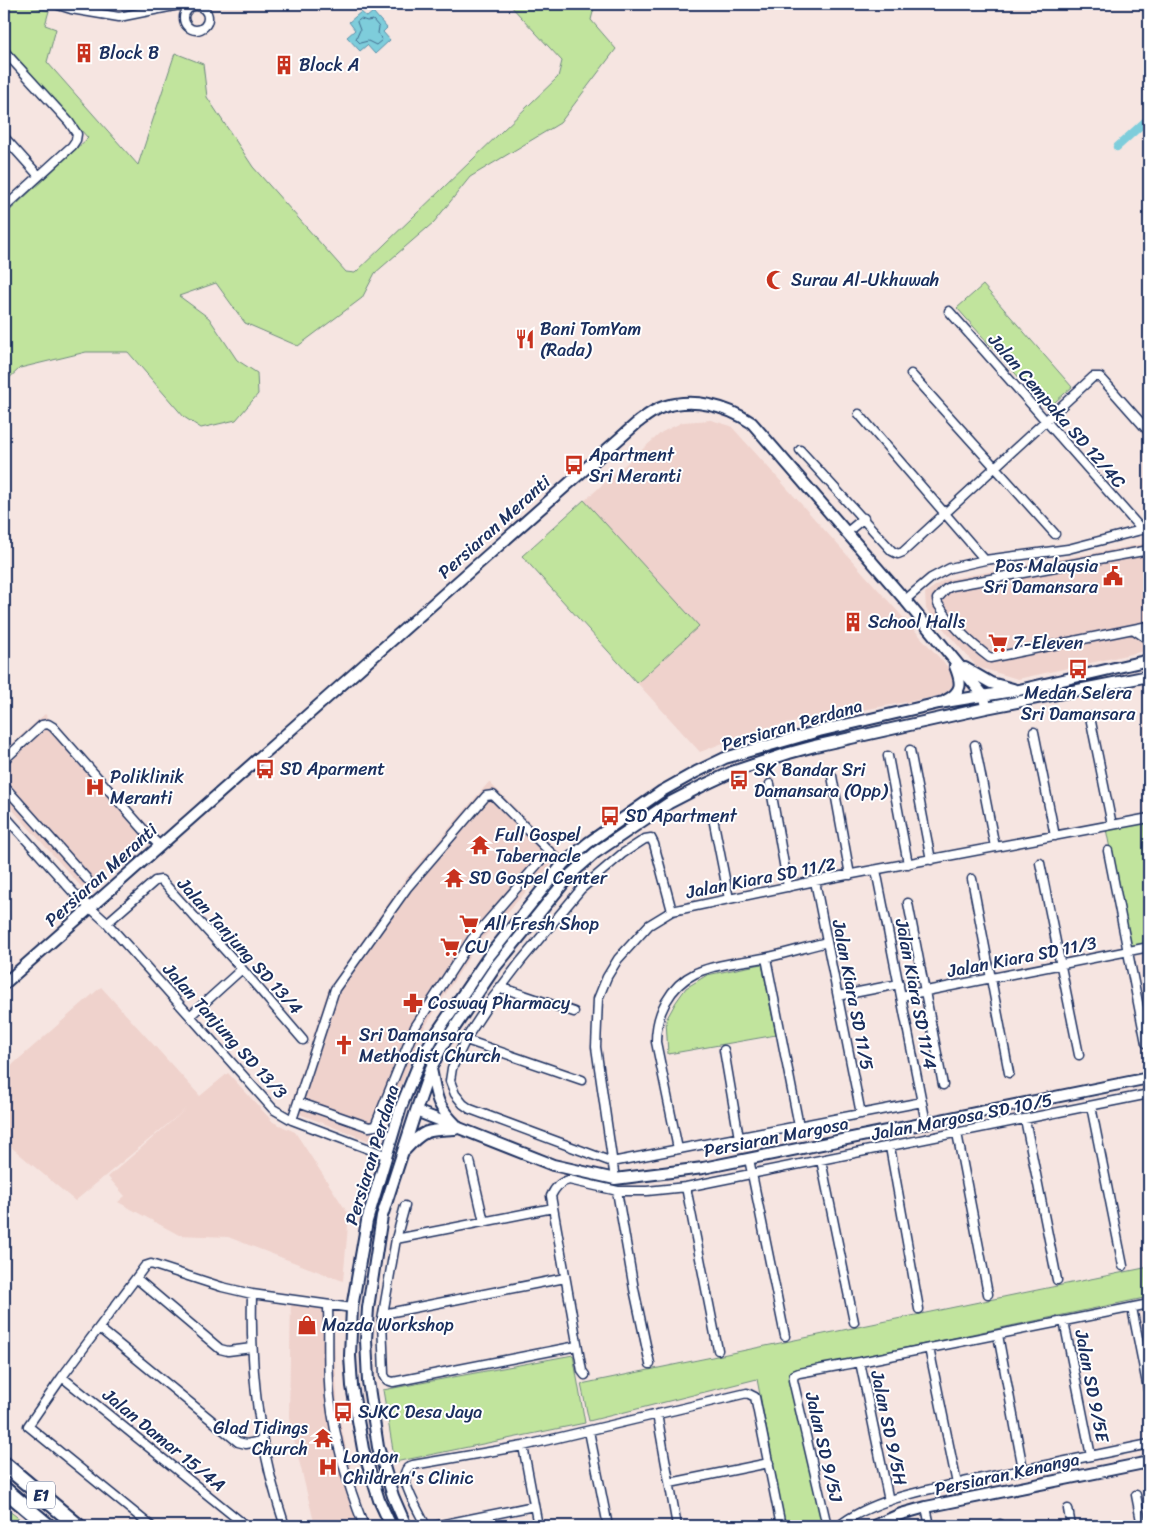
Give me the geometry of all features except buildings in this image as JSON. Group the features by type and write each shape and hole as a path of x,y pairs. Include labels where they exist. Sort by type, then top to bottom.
{"highway":[{"name":"E1","path":"4,1464 78,1526"},
{"name":"E1","path":"4,1488 48,1526"}],"main road":[{"name":"Persiaran Meranti","path":"4,984 637,423 663,407 691,403 708,404 738,414 752,423 905,600 984,696"},
{"path":"952,658 980,678 1003,687 1019,690"},
{"path":"939,704 958,692 960,683 952,658"},
{"name":"Persiaran Perdana","path":"391,1526 379,1500 363,1449 352,1386 350,1356 352,1308 366,1221 401,1107 419,1064 433,1038 489,956 563,864 588,843 662,791 725,758 819,731 939,704 1019,690 1149,660"},
{"name":"Persiaran Perdana","path":"406,1526 393,1496 378,1447 368,1381 366,1340 368,1308 382,1216 431,1068 444,1043 496,966 572,874 595,853 669,803 732,772 789,752 986,708 1149,676"},
{"path":"984,696 986,708"},
{"path":"387,1151 406,1116 416,1111 412,1106 411,1098 419,1064"},
{"path":"431,1068 435,1094 439,1104 445,1114 460,1128"},
{"name":"Persiaran Margosa","path":"416,1111 553,1165 615,1179 704,1168 1149,1078"},
{"path":"401,1155 422,1133 432,1130 460,1128"},
{"name":"Persiaran Kenanga","path":"874,1526 901,1514 926,1507 1149,1462"},
{"path":"379,1500 393,1496"}],"street":[{"path":"55,4 71,9 119,17 179,5 189,8"},
{"path":"194,5 200,6 208,14 209,21 201,30 189,28 184,22 184,15 189,8 194,5"},
{"path":"164,9 184,15"},
{"path":"4,51 69,122 77,134 72,146 4,208"},
{"path":"4,137 39,176"},
{"name":"Jalan Cempaka SD 12/4C","path":"949,311 1146,529"},
{"path":"912,374 1055,534"},
{"path":"800,450 864,518 892,551 898,554 903,552 1090,380 1096,377 1103,380 1149,432"},
{"path":"859,414 985,560"},
{"path":"846,533 864,518"},
{"path":"905,600 939,572 950,568 985,560 1068,549 1146,529"},
{"path":"1068,549 1072,565"},
{"path":"1148,626 990,658 957,630 938,604 938,599 941,594 952,586 1149,550"},
{"path":"1134,630 1149,640"},
{"path":"1090,717 1112,825"},
{"path":"4,760 42,725 48,724 53,727 159,845"},
{"path":"1034,732 1054,836"},
{"path":"976,745 995,848"},
{"path":"910,750 931,860"},
{"path":"888,756 908,864"},
{"path":"832,776 850,875"},
{"path":"770,784 788,887"},
{"path":"4,786 87,879"},
{"path":"292,1120 335,989 407,888 486,796 490,794 495,796 563,864"},
{"name":"Jalan Tanjung SD 13/3","path":"4,815 73,892 107,922 268,1104 280,1114 292,1120 387,1151"},
{"path":"713,818 729,899"},
{"name":"Jalan Kiara SD 11/2","path":"615,1179 596,1047 598,999 606,977 618,959 650,925 672,911 1149,818"},
{"path":"672,911 654,844 650,838 645,839 622,854 581,889 500,987 466,1040 452,1068 450,1081 455,1094 463,1104 470,1109 612,1162 922,1102"},
{"path":"298,1102 369,1127 375,1126 415,1027 472,940 549,851"},
{"path":"1108,851 1146,1043"},
{"path":"1040,863 1078,1055"},
{"name":"Jalan Kiara SD 11/4","path":"876,870 926,1123"},
{"path":"972,879 1009,1073"},
{"name":"Jalan Tanjung SD 13/4","path":"107,922 155,881 161,880 242,969 303,1040"},
{"name":"Jalan Kiara SD 11/5","path":"815,882 861,1114"},
{"path":"908,903 943,1085"},
{"path":"678,1150 656,1042 658,1018 664,1004 680,984 696,973 729,964 766,958 827,942"},
{"name":"Jalan Kiara SD 11/3","path":"901,996 1149,947"},
{"path":"766,958 799,1126"},
{"path":"191,1015 242,969"},
{"path":"838,996 899,984"},
{"path":"500,987 574,1012"},
{"path":"466,1040 582,1080"},
{"path":"724,1050 739,1138"},
{"name":"Jalan Margosa SD 10/5","path":"553,1208 551,1196 558,1185 569,1180 617,1191 647,1191 686,1187 1149,1094"},
{"path":"1091,1106 1123,1266"},
{"path":"1025,1119 1057,1280"},
{"path":"957,1133 988,1294"},
{"path":"890,1146 920,1308"},
{"path":"750,1159 785,1336"},
{"path":"821,1160 854,1322"},
{"path":"470,1161 484,1222"},
{"path":"686,1187 718,1350"},
{"path":"617,1191 634,1289 650,1364"},
{"path":"405,1206 396,1239 383,1314 384,1375 387,1380 393,1382 577,1346"},
{"path":"396,1239 553,1208 577,1346 582,1371 585,1376"},
{"path":"151,1526 28,1426 145,1266 149,1264 222,1287 252,1294 352,1308"},
{"path":"136,1278 220,1349 228,1352 252,1348"},
{"path":"383,1314 565,1278"},
{"path":"252,1294 252,1348 262,1441 269,1474 285,1526"},
{"path":"860,1362 1149,1304"},
{"path":"328,1306 330,1397 338,1442 355,1503 364,1526"},
{"path":"1132,1308 1149,1394"},
{"name":"Jalan SD 9/5E","path":"1064,1321 1091,1456"},
{"path":"99,1328 238,1442 246,1444 262,1441"},
{"path":"998,1334 1023,1469"},
{"path":"929,1348 957,1484"},
{"name":"Jalan SD 9/5J","path":"827,1526 793,1380 794,1375 860,1362"},
{"name":"Jalan SD 9/5H","path":"860,1362 889,1500"},
{"name":"Jalan Damar 15/4A","path":"62,1377 246,1526"},
{"path":"426,1526 404,1476 407,1469 413,1465 523,1446 747,1392 753,1394 756,1402 781,1526"},
{"path":"657,1414 678,1526"},
{"path":"589,1431 608,1526"},
{"path":"839,1526 889,1500 1023,1469 1149,1444"},
{"path":"523,1446 538,1526"},
{"path":"670,1483 769,1463"},
{"path":"1136,1495 1142,1526"},
{"path":"435,1526 534,1506"},
{"path":"926,1507 929,1524"},
{"path":"1068,1509 1071,1526"}],"shaded area":[{"path":"711,420 731,426 954,674 955,682 947,692 940,696 780,725 746,734 700,752 522,556 662,432 683,422"},
{"path":"1149,543 1149,589 1141,592 1149,621 1149,650 1018,679 977,667 926,609 925,593 944,580"},
{"path":"45,714 153,831 85,891 4,800 4,751"},
{"path":"489,782 561,854 476,946 421,1033 381,1140 372,1142 289,1110 328,990 403,882"},
{"path":"101,987 200,1096 228,1073 273,1122 295,1132 349,1215 343,1281 228,1237 179,1235 118,1202 125,1196 108,1177 187,1108 75,1201 4,1141 4,1072"},
{"path":"291,1295 332,1302 338,1412 358,1501 370,1526 317,1526 313,1518 289,1419"}],"green space":[{"path":"4,4 25,4 49,11 45,25 56,29 47,62 138,165 175,53 203,64 207,97 253,167 346,272 355,273 558,77 562,61 509,4 595,4 591,20 616,49 560,123 470,177 434,222 375,273 362,298 298,346 245,323 216,283 179,296 209,318 237,360 257,373 258,394 236,420 201,428 184,417 128,352 86,352 20,368 4,383 4,216 88,138 4,43"},
{"path":"983,285 1072,387 1047,409 957,308"},
{"path":"584,500 699,626 637,683 522,556"},
{"path":"1149,821 1149,944 1130,948 1106,829"},
{"path":"762,964 776,1035 668,1054 666,1020 686,988 707,975"},
{"path":"1149,1267 1149,1297 790,1372 823,1526 785,1526 757,1379 589,1421 581,1384"},
{"path":"573,1355 585,1423 395,1462 383,1390"},
{"path":"4,1507 29,1526 4,1526"}],"water":[{"path":"361,12 367,17 373,12 387,28 383,32 390,40 375,54 367,45 360,51 347,37 355,30 349,22"}],"waterway":[{"path":"1117,147 1149,118"}],"place":[{"name":"Block B","path":"84,53"},
{"name":"Block A","path":"284,65"},
{"name":"Surau Al-Ukhuwah","path":"776,280"},
{"name":"Bani TomYam (Rada)","path":"525,339"},
{"name":"Apartment Sri Meranti","path":"574,465"},
{"name":"Pos Malaysia Sri Damansara","path":"1113,576"},
{"name":"School Halls","path":"853,622"},
{"name":"7-Eleven","path":"998,643"},
{"name":"Medan Selera Sri Damansara","path":"1078,669"},
{"name":"SD Aparment","path":"265,769"},
{"name":"SK Bandar Sri Damansara (Opp)","path":"739,780"},
{"name":"Poliklinik Meranti","path":"95,787"},
{"name":"SD Apartment","path":"610,816"},
{"name":"Full Gospel Tabernacle","path":"480,845"},
{"name":"SD Gospel Center","path":"454,878"},
{"name":"All Fresh Shop","path":"469,924"},
{"name":"CU","path":"450,947"},
{"name":"Cosway Pharmacy","path":"413,1003"},
{"name":"Sri Damansara Methodist Church","path":"344,1045"},
{"name":"Mazda Workshop","path":"307,1325"},
{"name":"SJKC Desa Jaya","path":"343,1412"},
{"name":"Glad Tidings Church","path":"323,1438"},
{"name":"London Children's Clinic","path":"328,1467"}]}
